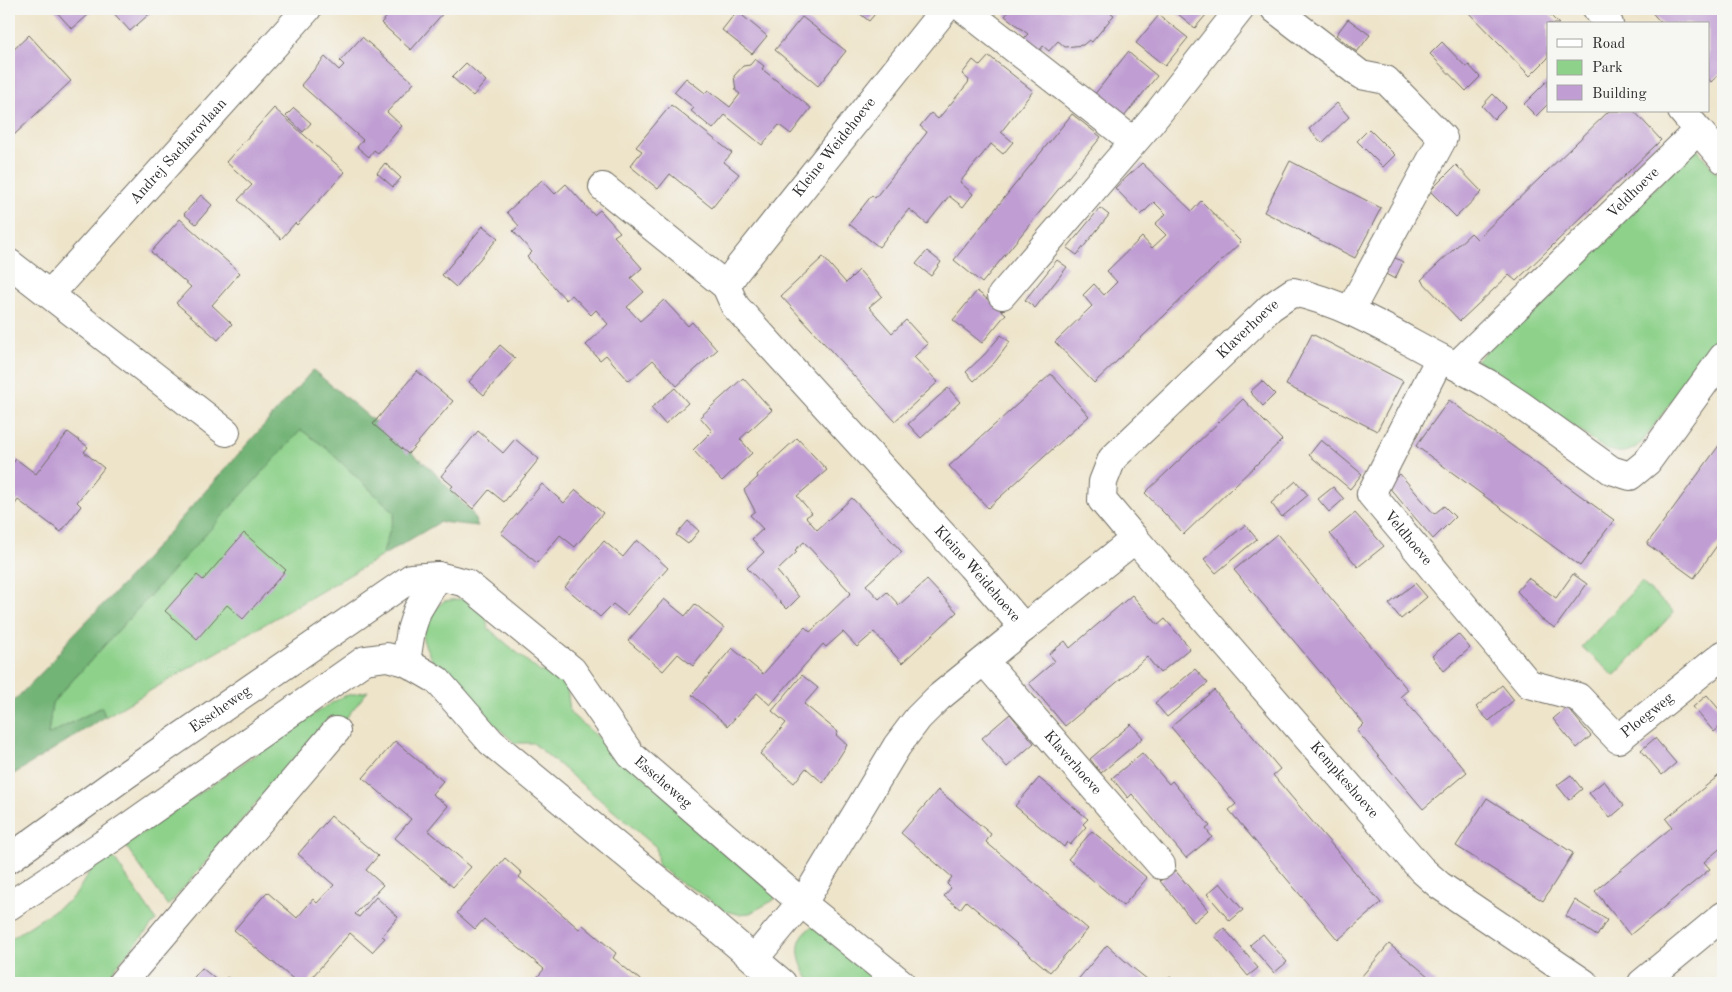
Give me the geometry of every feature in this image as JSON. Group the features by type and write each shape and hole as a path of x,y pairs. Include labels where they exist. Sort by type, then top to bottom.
{"street":[{"name":"Andrej Sacharovlaan","path":"50,294 307,9"},
{"name":"Kleine Weidehoeve","path":"726,286 945,9"},
{"path":"964,9 1134,141"},
{"path":"1002,295 1151,122 1240,9"},
{"path":"1275,9 1360,75 1386,80 1443,138 1350,311 1487,383 1610,470 1630,476 1647,462 1723,357"},
{"path":"1597,9 1608,22"},
{"name":"Veldhoeve","path":"1548,689 1529,684 1372,494 1448,362 1690,121 1723,159"},
{"name":"Kleine Weidehoeve","path":"603,187 726,286 735,306 964,558 1024,628 938,698 918,718 898,746 802,902 754,959"},
{"path":"9,263 226,432"},
{"name":"Klaverhoeve","path":"1135,540 1102,500 1102,482 1112,459 1271,307 1293,292 1314,296 1350,311"},
{"path":"1024,628 1135,540"},
{"name":"Kempkeshoeve","path":"1135,540 1421,869 1439,885 1584,983"},
{"path":"406,662 410,630 417,611 438,576"},
{"name":"Esscheweg","path":"9,859 127,774 412,578 438,576 466,583 572,670 631,755 802,902 901,983"},
{"name":"Ploegweg","path":"1548,689 1578,697 1618,740 1723,655"},
{"path":"9,906 111,839 365,660 387,657 406,662 437,680 491,742 782,983"},
{"name":"Klaverhoeve","path":"984,660 1160,864"},
{"path":"122,983 336,731"},
{"path":"1642,983 1723,916"}],"green space":[{"path":"1696,148 1723,181 1723,331 1642,442 1625,452 1605,449 1498,372 1476,361"},
{"path":"313,370 430,468 472,513 478,526 440,522 382,556 395,513 325,447 301,430 52,703 48,735 102,707 105,717 9,777 9,706 48,666 71,637 123,584"},
{"path":"301,429 325,447 395,513 382,556 105,717 102,707 48,735 52,703"},
{"path":"1641,582 1674,612 1614,676 1582,647"},
{"path":"472,599 485,609 488,628 540,672 557,670 566,677 570,713 772,887 776,893 774,900 750,913 738,914 725,911 697,891 679,882 658,865 656,847 533,743 515,743 491,722 464,687 431,659 423,640 423,628 429,614 444,601"},
{"path":"368,691 341,724 331,716 168,906 125,845 323,708 344,696"},
{"path":"111,854 156,920 102,983 9,983 9,940 67,902 76,894 91,869"},
{"path":"814,926 886,983 812,983 800,960 799,944 806,931"}],"building":[{"path":"54,9 95,9 72,29"},
{"path":"110,9 155,9 130,31"},
{"path":"394,9 440,9 444,12 411,50 381,23"},
{"path":"854,9 879,9 869,21"},
{"path":"1011,9 1109,9 1107,10 1114,15 1092,42 1089,40 1083,45 1065,47 1058,41 1049,51 1043,46 1039,51 1023,39 1028,34 1005,16"},
{"path":"1172,9 1211,9 1195,28"},
{"path":"1465,9 1544,9 1557,22 1547,22 1547,59 1530,76"},
{"path":"1649,9 1723,9 1723,71 1711,82 1710,22 1660,22"},
{"path":"737,11 767,36 752,54 722,30"},
{"path":"1159,15 1188,38 1165,66 1136,43"},
{"path":"802,17 846,51 818,86 775,50"},
{"path":"1348,19 1370,35 1357,52 1336,35"},
{"path":"29,35 71,81 14,135 9,130 9,54"},
{"path":"362,37 414,83 387,112 402,126 378,153 374,150 369,157 357,147 363,140 301,85 325,57 339,70 344,65 340,61"},
{"path":"1442,42 1466,67 1469,65 1480,77 1466,91 1430,54"},
{"path":"1128,52 1157,76 1123,118 1094,95"},
{"path":"989,56 1033,91 1001,132 1013,142 1003,154 991,144 960,182 973,194 963,207 949,196 927,224 909,209 879,247 849,224 872,195 875,198 925,135 927,132 920,126 931,113 938,119 968,83 969,80 962,74 973,60 980,66"},
{"path":"755,59 764,66 762,69 811,108 791,134 779,125 762,145 725,115 713,129 691,111 694,108 674,92 686,78 705,93 708,90 730,107 740,94 736,91 734,76 743,66 750,65"},
{"path":"466,63 486,81 473,96 452,77"},
{"path":"1547,81 1547,105 1536,116 1524,104"},
{"path":"1493,94 1506,107 1494,119 1482,106"},
{"path":"1337,103 1349,117 1322,143 1309,129"},
{"path":"671,105 732,153 724,162 739,174 712,208 670,174 658,189 630,166 642,151 636,147"},
{"path":"274,108 345,172 297,225 295,223 281,239 238,200 252,185 226,162"},
{"path":"294,108 311,123 303,132 286,116"},
{"path":"1608,112 1635,112 1661,140 1516,281 1509,275 1460,321 1421,280 1471,233 1477,239"},
{"path":"1072,114 1101,137 982,283 954,260"},
{"path":"1369,129 1395,155 1383,167 1357,141"},
{"path":"1290,161 1381,208 1355,258 1264,212"},
{"path":"385,163 401,178 393,187 377,173"},
{"path":"1142,163 1192,211 1201,201 1241,242 1094,383 1055,342 1092,306 1083,295 1094,284 1104,295 1117,282 1107,271 1142,237 1152,248 1166,235 1155,224 1166,214 1154,202 1141,215 1115,188"},
{"path":"1456,165 1482,192 1456,217 1430,191"},
{"path":"542,180 555,194 566,184 594,215 600,210 620,232 614,236 642,268 631,278 644,292 627,307 640,321 664,300 688,326 692,322 717,350 677,386 653,360 629,381 606,355 600,360 586,345 608,324 596,310 591,315 572,295 566,300 527,257 532,252 513,231 519,226 507,212"},
{"path":"201,195 212,205 196,224 184,214"},
{"path":"1100,208 1109,215 1077,255 1067,248"},
{"path":"180,219 240,273 212,305 232,324 218,340 176,303 191,287 151,252"},
{"path":"483,226 498,238 456,287 442,275"},
{"path":"927,251 941,262 931,276 916,264"},
{"path":"1388,254 1403,262 1395,279 1380,271"},
{"path":"823,257 846,283 859,270 882,296 869,307 892,333 906,320 928,344 914,357 938,382 895,421 781,296"},
{"path":"1057,260 1067,267 1035,308 1025,300"},
{"path":"977,291 1006,314 982,343 953,320"},
{"path":"1312,334 1403,381 1377,431 1286,385"},
{"path":"1001,335 1010,342 994,363 974,381 966,372"},
{"path":"500,345 515,358 484,395 469,382"},
{"path":"417,371 453,401 408,454 373,424"},
{"path":"1051,374 1089,416 988,508 949,466"},
{"path":"743,378 772,410 740,439 752,453 722,481 693,450 712,431 700,417"},
{"path":"1262,381 1275,394 1263,406 1250,392"},
{"path":"675,388 688,403 665,424 651,408"},
{"path":"948,388 960,402 921,438 908,424"},
{"path":"1243,399 1282,440 1184,534 1145,493"},
{"path":"1449,400 1614,520 1580,566 1416,446"},
{"path":"478,431 503,453 515,439 539,459 504,502 489,490 473,509 450,489 453,486 441,476"},
{"path":"68,432 88,447 84,452 104,468 77,502 81,506 61,532 18,500 9,513 9,468 16,459 36,474"},
{"path":"797,438 827,470 797,496 812,513 806,517 817,530 852,498 902,552 866,585 879,599 887,592 899,605 927,580 957,612 902,663 874,632 857,647 843,632 826,647 823,644 770,705 757,693 728,726 692,695 732,648 763,674 805,627 810,632 851,593 804,542 795,550 797,552 777,571 799,597 787,609 747,568 764,552 752,539 763,529 750,515 755,511 744,490 758,477 757,475"},
{"path":"1321,440 1362,474 1350,489 1309,455"},
{"path":"1723,440 1723,537 1694,578 1647,544"},
{"path":"1400,474 1434,514 1444,506 1455,517 1433,539 1387,485"},
{"path":"1296,481 1308,495 1282,517 1271,503"},
{"path":"542,484 564,503 576,490 603,513 575,547 560,535 537,563 501,533"},
{"path":"1333,487 1344,499 1329,512 1318,499"},
{"path":"1355,513 1384,546 1358,567 1330,534"},
{"path":"688,521 699,531 688,544 676,535"},
{"path":"1245,525 1257,539 1216,573 1204,559"},
{"path":"244,533 286,570 243,619 227,605 197,639 165,611 197,575 203,580"},
{"path":"1277,534 1408,690 1401,696 1467,772 1423,809 1357,731 1364,724 1234,570"},
{"path":"637,540 668,568 627,615 613,604 600,617 565,587 604,541 623,557"},
{"path":"1573,574 1587,584 1555,628 1541,619 1517,591 1528,578 1556,598"},
{"path":"1415,583 1427,597 1401,619 1389,604"},
{"path":"1132,595 1158,625 1165,619 1190,648 1160,673 1147,657 1065,726 1029,683 1055,661 1049,654 1065,641 1070,648"},
{"path":"664,599 685,616 695,604 724,628 693,666 678,654 663,671 628,641"},
{"path":"1458,634 1470,648 1444,671 1432,656"},
{"path":"1195,669 1208,683 1167,717 1155,703"},
{"path":"802,675 818,688 804,704 838,732 836,735 847,745 823,783 806,768 794,783 760,754 786,723 772,711"},
{"path":"1502,685 1514,700 1489,721 1476,707"},
{"path":"1214,690 1280,769 1273,775 1381,903 1338,940 1229,810 1236,804 1171,727"},
{"path":"1707,695 1723,714 1723,724 1714,732 1693,707"},
{"path":"1567,707 1591,736 1577,748 1553,719"},
{"path":"1010,714 1034,743 1007,767 982,738"},
{"path":"1131,724 1143,738 1101,773 1090,759"},
{"path":"1655,738 1676,763 1662,775 1641,750"},
{"path":"395,741 443,781 432,794 448,806 428,830 471,867 453,887 395,838 411,819 363,778"},
{"path":"1142,753 1169,784 1172,781 1210,826 1206,829 1212,837 1186,858 1132,794 1128,798 1112,778"},
{"path":"1723,772 1723,846 1704,862 1710,869 1630,935 1595,891 1672,827 1666,819"},
{"path":"1571,775 1582,789 1569,800 1557,785"},
{"path":"1039,778 1088,819 1083,824 1086,827 1070,845 1067,842 1064,847 1015,806"},
{"path":"1604,781 1624,806 1610,818 1589,793"},
{"path":"938,790 991,834 986,842 1088,929 1050,972 966,901 960,909 944,896 951,888 947,884 952,877 901,833"},
{"path":"1487,798 1573,853 1543,901 1456,846"},
{"path":"331,816 378,856 366,870 383,885 355,914 359,917 376,897 398,917 382,936 385,938 372,952 350,933 307,983 299,981 298,983 234,930 267,892 297,918 313,899 317,903 334,885 298,854"},
{"path":"1092,831 1147,878 1123,906 1068,859"},
{"path":"505,858 522,873 519,877 579,929 583,925 616,953 613,958 644,983 539,983 535,980 544,969 484,919 475,929 457,913"},
{"path":"1174,869 1208,910 1194,922 1160,881"},
{"path":"1220,883 1243,910 1230,921 1207,894"},
{"path":"1575,900 1607,920 1597,936 1566,916"},
{"path":"1224,928 1258,968 1248,976 1215,936"},
{"path":"1263,934 1287,962 1274,973 1250,945"},
{"path":"1389,944 1416,966 1436,983 1356,983"},
{"path":"1107,945 1133,968 1152,983 1075,983"},
{"path":"202,968 220,983 189,983"},
{"path":"227,977 234,983 222,983"},
{"path":"1170,977 1178,983 1165,983"}]}
